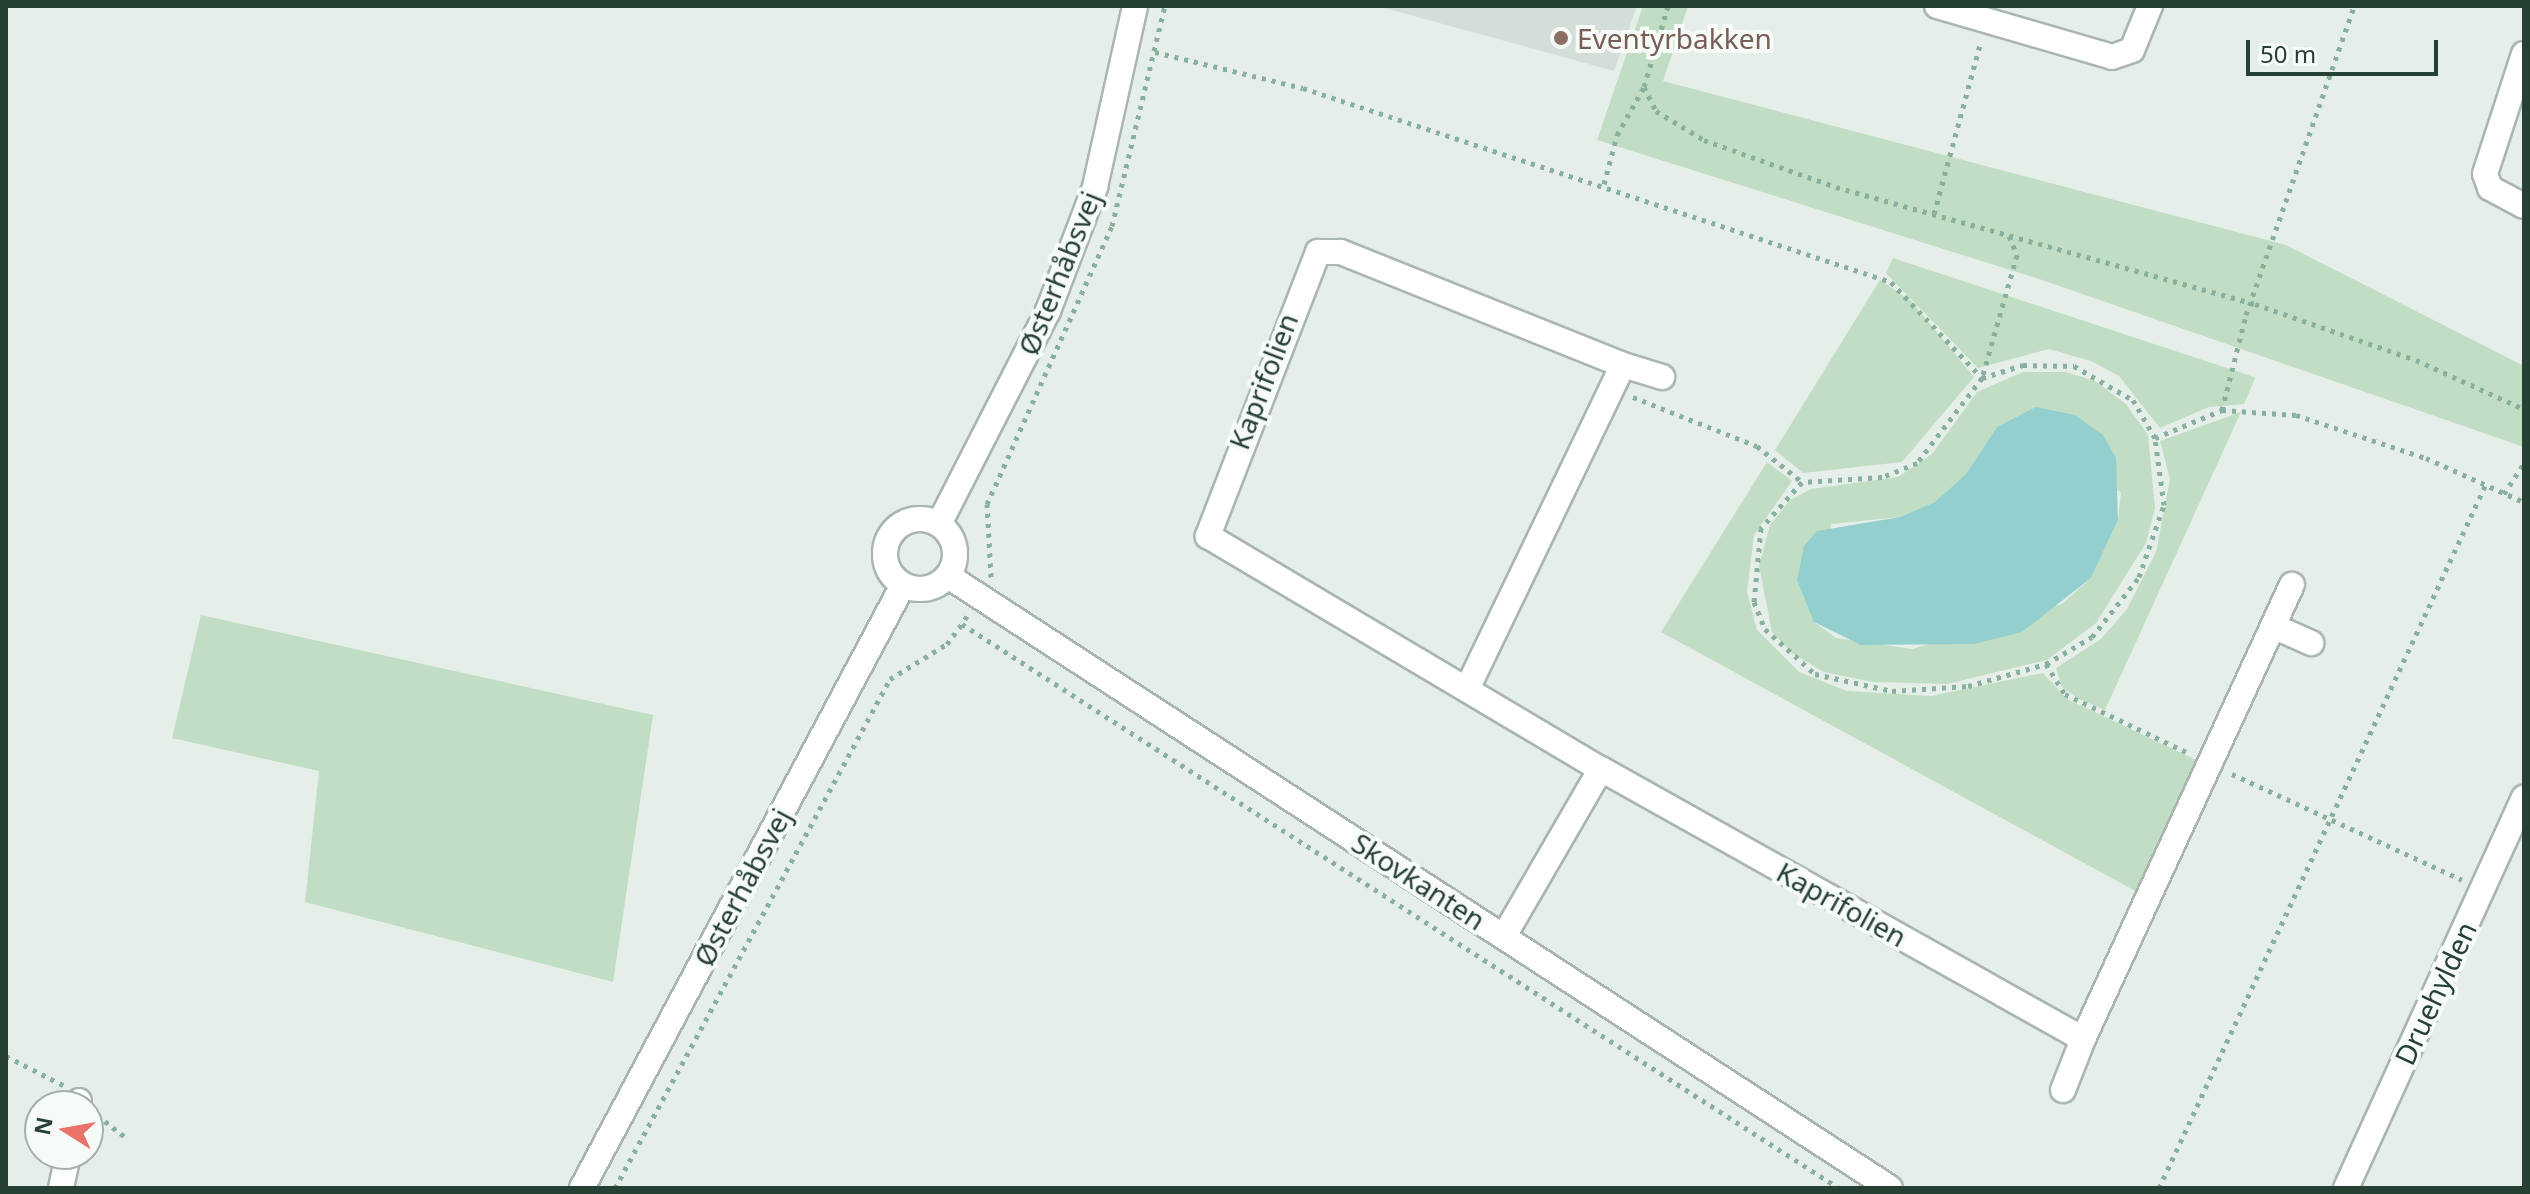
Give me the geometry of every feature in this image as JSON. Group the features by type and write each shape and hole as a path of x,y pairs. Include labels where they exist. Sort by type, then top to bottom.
{"street":[{"name":"Østerhåbsvej","path":"939,524 1048,311 1080,229 1135,6"},
{"path":"1937,6 2112,57 2132,50 2150,6"},
{"path":"2524,54 2485,174 2490,188 2524,206"},
{"name":"Kaprifolien","path":"1662,377 1623,365 1340,252 1318,252 1304,274 1208,536 1468,687 1601,769 2083,1039"},
{"path":"1468,687 1623,365"},
{"path":"912,520 939,524 955,548 948,576 928,589 903,585 886,564 890,536 912,520"},
{"name":"Skovkanten","path":"948,576 1890,1188"},
{"name":"Østerhåbsvej","path":"582,1188 903,585"},
{"path":"2063,1090 2083,1039 2292,585"},
{"path":"2273,626 2311,643"},
{"path":"1504,936 1601,769"},
{"name":"Druehylden","path":"2346,1188 2524,798"}],"path":[{"path":"615,1188 890,679 947,644 994,571 984,533 987,504 1112,226 1165,6"},
{"path":"1604,184 1617,135 1644,87 1668,6"},
{"path":"2222,410 2354,6"},
{"path":"1934,214 1986,21"},
{"path":"1155,52 1303,88 1604,184 1891,282 1982,378"},
{"path":"1644,87 1656,111 1704,140 1934,214 2255,304 2416,360 2524,409"},
{"path":"1611,389 1757,446 1802,482 1882,477 1917,463 1982,378 2017,255 2009,236"},
{"path":"1802,482 1761,528 1752,568 1754,602 1784,654 1815,674 1892,691 1968,686 2046,664 2092,637 2139,577 2164,505 2155,438 2133,400 2074,366 2023,365 1982,378"},
{"path":"2155,438 2222,410 2296,415 2524,502"},
{"path":"2504,494 2524,463"},
{"path":"2159,1188 2485,486"},
{"path":"962,624 1839,1188"},
{"path":"2046,664 2065,694 2483,890"},
{"path":"6,1056 26,1061 63,1090"},
{"path":"104,1121 128,1139"}],"shaded area":[{"name":"Eventyrbakken","path":"1377,6 1637,6 1614,71"}],"green space":[{"path":"1643,6 1688,6 1663,81 2286,245 2524,366 2524,447 2042,280 1597,140"},
{"path":"1893,258 2255,378 2244,404 2209,407 2160,428 2119,376 2091,361 2049,349 1978,368 1886,273"},
{"path":"1880,280 1911,301 1974,377 1902,462 1803,473 1775,450"},
{"path":"2023,372 2066,372 2095,381 2126,404 2148,435 2155,508 2146,543 2096,623 2047,660 1947,684 1873,682 1824,672 1793,654 1772,632 1759,566 1770,525 1790,500 1811,489 1898,477 1932,454 1977,392","holes":["1997,427 2121,492 2118,520 2091,578 2062,604 1912,649 1836,638 1814,622 1831,524 1900,517 1935,502 1966,474"]},
{"path":"2241,412 2105,710 2079,699 2062,687 2056,668 2101,639 2127,609 2156,552 2170,479 2160,441"},
{"path":"1767,462 1792,481 1754,535 1747,592 1757,630 1799,672 1847,691 1931,696 2043,673 2067,699 2198,761 2139,893 1661,632"},
{"path":"201,615 653,715 613,982 305,902 319,771 172,738"}],"water":[{"path":"2036,407 2075,415 2103,435 2116,458 2118,520 2091,578 2022,632 1974,644 1861,645 1814,622 1797,580 1804,546 1817,531 1900,517 1935,502 1966,474 1997,427"}],"place":[{"name":"Eventyrbakken","path":"1561,38"}]}
